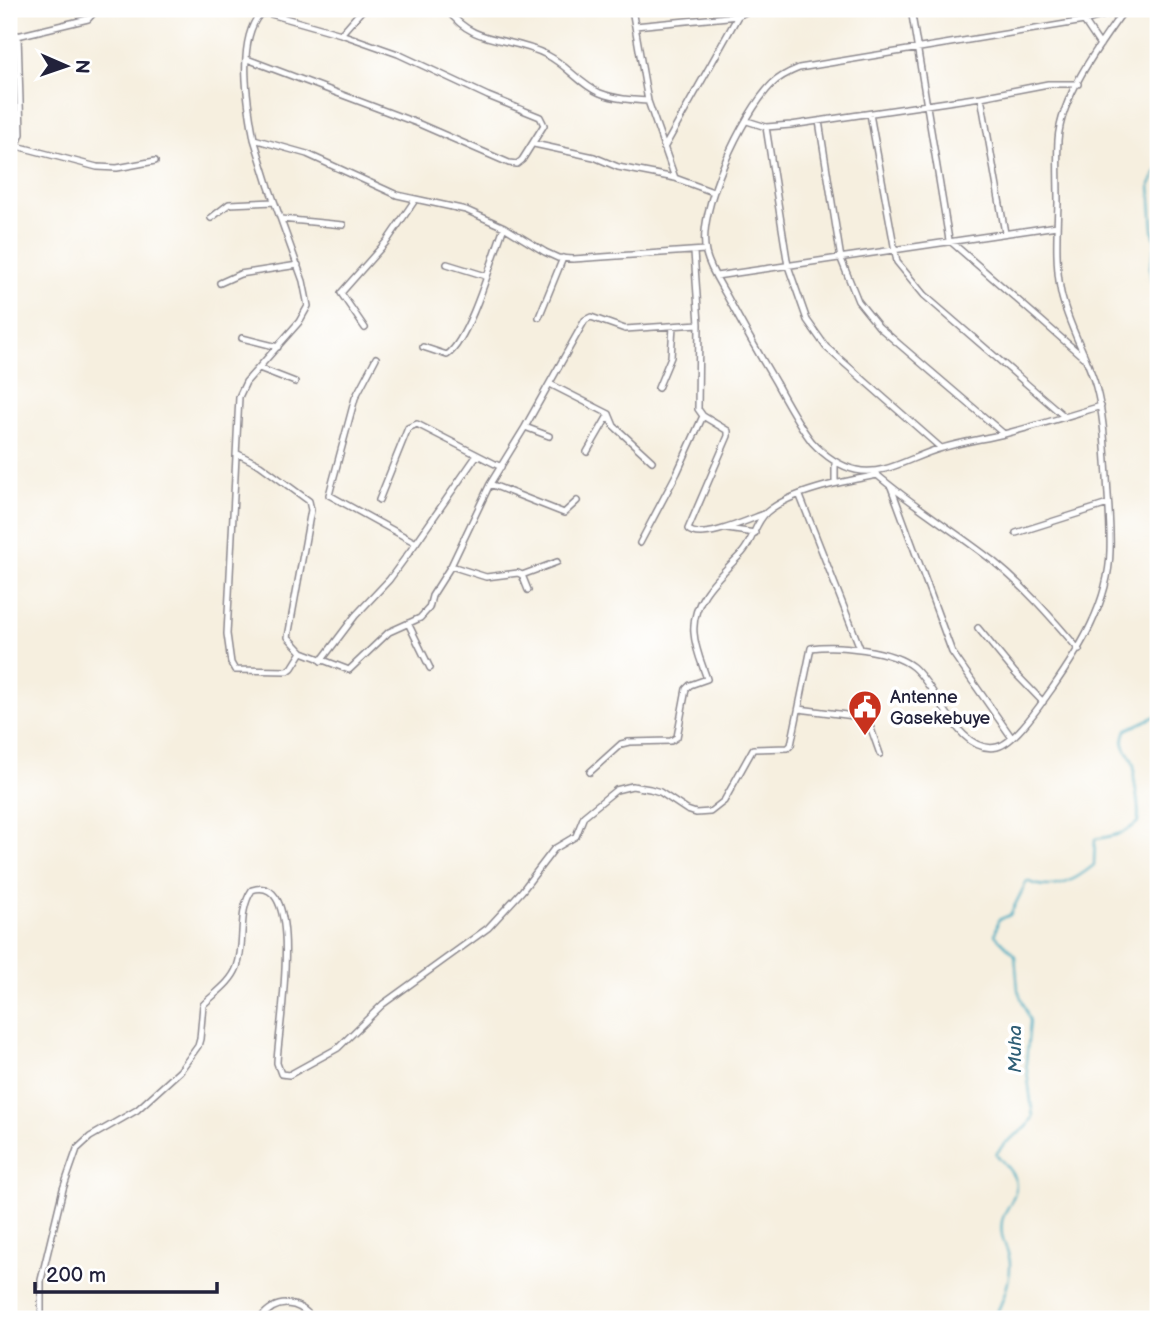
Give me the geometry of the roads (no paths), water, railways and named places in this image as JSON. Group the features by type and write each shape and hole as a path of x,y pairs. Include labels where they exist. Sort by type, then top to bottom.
{"street":[{"path":"9,38 88,19 97,9"},
{"path":"341,34 363,9"},
{"path":"447,9 466,30 477,35 521,44 550,56 596,92 621,99 648,101"},
{"path":"632,9 648,101 675,178"},
{"path":"635,26 738,16 752,9"},
{"path":"911,9 949,240 1086,359"},
{"path":"1079,650 1038,602 995,563 891,487 876,473 844,467 814,443 797,421 716,276 705,250 713,192 747,121 767,90 787,73 799,68 1084,21 1126,9"},
{"path":"41,1319 41,1280 63,1189 77,1149 90,1137 137,1110 180,1071 198,1046 204,1005 230,980 237,968 242,925 252,890 266,888 272,891 282,909 285,985 276,1063 281,1074 289,1075 341,1045 347,1036 383,1004 488,928 523,891 554,849 576,836 584,816 615,790 632,786 650,789 660,792 687,810 703,814 724,801 752,749 790,747 811,648 860,648 912,666 939,699 962,734 975,745 995,748 1001,746 1043,702 1079,650 1098,605 1109,565 1101,406 1060,290 1060,129 1068,102 1100,45 1126,9"},
{"path":"247,59 417,123 509,163 517,164 523,160 544,125 540,117 398,54 267,13 260,14 255,19 248,39 247,59 247,99 254,139 307,292 308,306 299,322 246,382 240,397 227,634 232,668 288,671 302,652"},
{"path":"664,148 738,16"},
{"path":"1084,21 1100,45"},
{"path":"16,147 21,134 18,35"},
{"path":"747,121 766,127 870,114 1048,84 1078,84"},
{"path":"981,97 1005,233"},
{"path":"870,114 897,262 923,295 1065,417"},
{"path":"819,121 841,259 854,293 867,316 1004,434"},
{"path":"766,127 788,266 807,320 826,347 941,448"},
{"path":"254,139 307,154 397,195 466,210 504,227 545,252 563,258 705,250"},
{"path":"9,144 97,167 117,168 155,161"},
{"path":"534,144 594,158 618,167 675,178 713,192"},
{"path":"365,328 341,293 387,241 415,200"},
{"path":"211,218 229,204 274,202"},
{"path":"281,219 343,225"},
{"path":"716,276 1058,226"},
{"path":"423,347 447,355 452,351 469,322 504,227"},
{"path":"694,252 699,324 698,410 728,431 728,436 688,529 690,532 698,534 723,529 765,514 800,496 835,483 876,473 941,448 1004,434 1101,406"},
{"path":"539,317 563,258"},
{"path":"447,264 486,276"},
{"path":"220,283 240,274 298,265"},
{"path":"238,454 260,465 309,501 310,510 287,632 290,641 302,652 349,670 389,632 420,618 429,608 432,596 451,566 491,484 587,318 625,329 699,324"},
{"path":"658,388 671,358 673,326"},
{"path":"242,338 278,347"},
{"path":"376,358 355,398 329,495 416,543"},
{"path":"259,368 295,382"},
{"path":"550,384 609,414 614,426 652,461"},
{"path":"587,452 609,414"},
{"path":"640,543 703,416"},
{"path":"379,500 408,428 412,425 417,424 501,467"},
{"path":"525,427 549,436"},
{"path":"321,661 355,616 389,580 477,455"},
{"path":"835,462 835,483"},
{"path":"844,467 844,481"},
{"path":"491,484 542,503 559,513 564,513 577,501"},
{"path":"891,487 952,652 1012,737"},
{"path":"800,496 860,648"},
{"path":"1016,533 1108,504"},
{"path":"590,772 621,744 671,741 677,737 686,689 707,679 694,628 702,598 746,548 765,514"},
{"path":"723,529 755,533"},
{"path":"451,566 486,577 518,573 522,575 557,562"},
{"path":"522,575 528,590"},
{"path":"408,623 430,668"},
{"path":"978,628 1043,702"},
{"path":"799,709 862,717 869,723 880,754"},
{"path":"260,1319 273,1308 290,1304 305,1309 313,1319"}],"waterway":[{"name":"Muha","path":"1158,170 1150,184 1156,245 1150,266 1151,280 1158,297"},
{"name":"Muha","path":"993,1319 1003,1300 1009,1277 1010,1263 1001,1228 1003,1216 1016,1186 1012,1173 996,1154 1004,1144 1027,1127 1033,1117 1026,1063 1030,1021 1018,990 1015,955 995,935 998,920 1010,915 1027,881 1045,886 1070,881 1094,865 1095,839 1113,836 1138,822 1134,766 1124,746 1124,736 1126,730 1158,715"}],"place":[{"name":"Antenne Gasekebuye","path":"865,737"}]}
